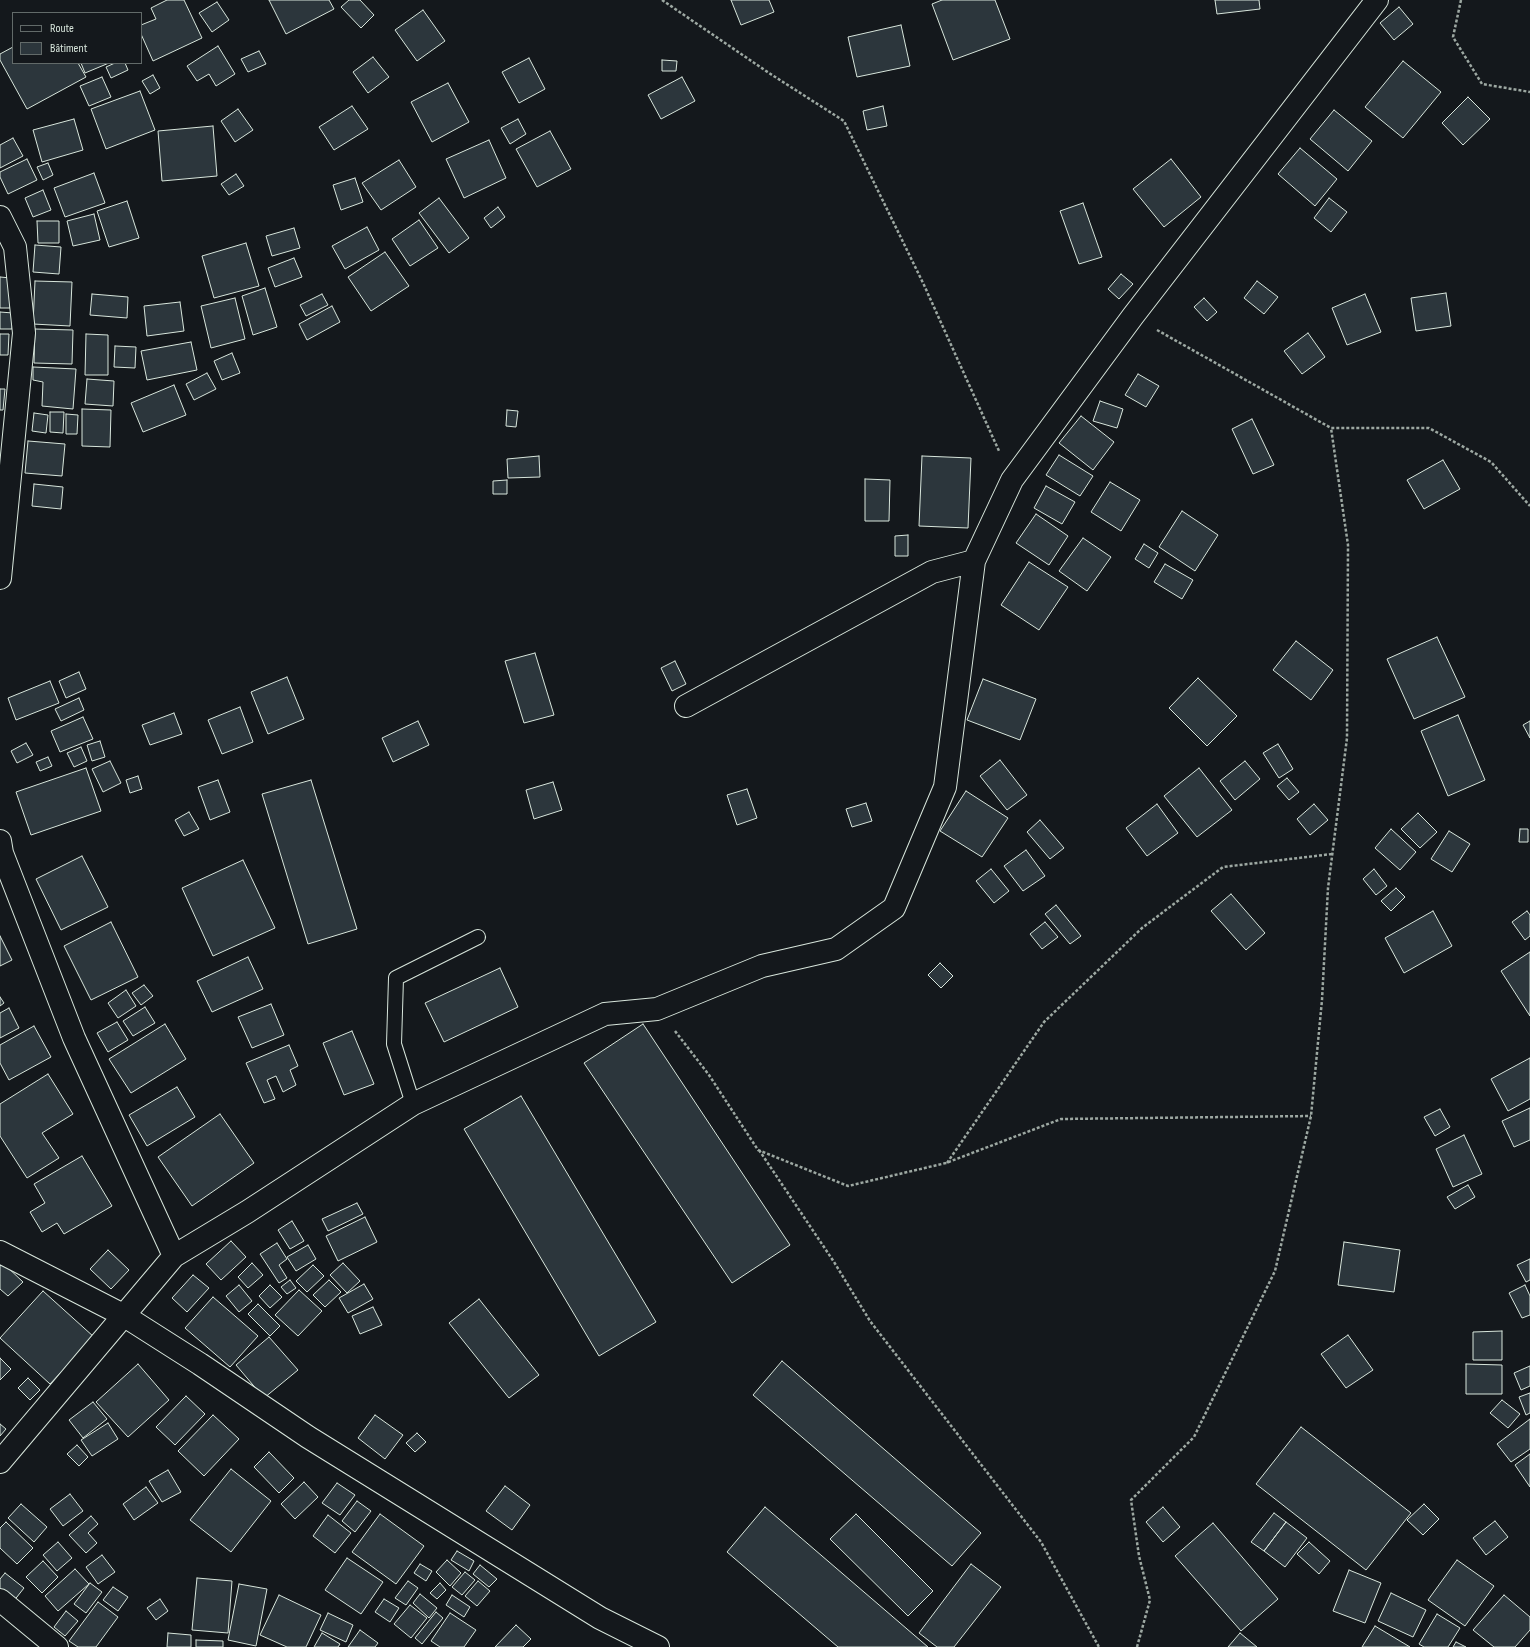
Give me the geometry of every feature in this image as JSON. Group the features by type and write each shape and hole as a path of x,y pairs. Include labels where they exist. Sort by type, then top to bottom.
{"street":[{"path":"0,1462 174,1256 247,1212 413,1104 605,1014 657,1009 762,966 836,949 894,908 945,787 974,561 1012,480 1132,316 1378,0"},
{"path":"0,217 15,246 24,333 0,578"},
{"path":"686,706 932,572 974,561"},
{"path":"0,842 2,853 74,1038 174,1256"},
{"path":"0,1252 123,1315 200,1364 308,1437 600,1618 658,1647"},
{"path":"0,1600 57,1647"}],"lane":[{"path":"413,1104 394,1044 396,978 478,937"}],"path":[{"path":"662,0 769,73 844,121 924,285 1012,480"},
{"path":"1461,0 1454,37 1482,84 1530,92"},
{"path":"1132,316 1330,428 1429,428 1491,462 1530,506"},
{"path":"1137,1647 1150,1600 1139,1556 1131,1500 1194,1437 1275,1271 1311,1116 1322,1000 1328,888 1347,738 1348,545 1330,428"},
{"path":"946,1163 1044,1022 1142,928 1223,867 1332,854"},
{"path":"657,1009 709,1075 834,1262 870,1321 1041,1542 1099,1647"},
{"path":"758,1150 848,1186 946,1163 1061,1119 1311,1116"}],"building":[{"path":"167,0 184,0 202,38 153,61 142,36 142,25 156,19 151,8"},
{"path":"269,0 329,0 334,9 286,34"},
{"path":"349,0 360,0 374,15 361,28 341,7"},
{"path":"731,0 769,0 774,12 741,25"},
{"path":"942,0 995,0 1010,39 953,60 932,4"},
{"path":"1215,0 1259,0 1260,9 1217,14"},
{"path":"217,2 229,20 212,32 199,13"},
{"path":"1399,7 1413,24 1394,40 1380,23"},
{"path":"423,10 445,41 417,61 395,30"},
{"path":"901,25 910,66 857,77 848,37"},
{"path":"218,46 235,74 216,86 209,74 197,81 187,66"},
{"path":"12,48 12,64 79,64 86,77 27,109 0,60 0,54"},
{"path":"259,51 266,64 248,72 241,59"},
{"path":"373,57 389,77 368,93 353,72"},
{"path":"529,58 545,89 519,103 502,72"},
{"path":"662,60 677,61 676,71 662,71"},
{"path":"1403,61 1441,92 1403,138 1365,107"},
{"path":"81,64 107,64 85,73"},
{"path":"113,64 125,64 128,70 111,78 106,67"},
{"path":"153,75 160,88 150,94 142,81"},
{"path":"102,77 111,97 89,106 80,86"},
{"path":"682,77 695,101 661,119 648,95"},
{"path":"448,83 469,122 432,142 411,102"},
{"path":"140,91 155,130 106,149 91,109"},
{"path":"1468,97 1490,119 1463,145 1442,123"},
{"path":"352,106 368,129 334,150 319,127"},
{"path":"883,106 887,126 867,130 863,111"},
{"path":"238,109 253,130 235,142 221,121"},
{"path":"1334,110 1372,141 1348,171 1310,139"},
{"path":"74,119 83,150 42,162 33,130"},
{"path":"518,119 526,134 510,144 501,128"},
{"path":"213,126 217,176 162,181 158,131"},
{"path":"550,131 571,169 537,187 516,149"},
{"path":"13,138 23,156 0,168 0,145"},
{"path":"489,140 506,178 464,198 446,159"},
{"path":"1300,148 1337,179 1315,206 1278,174"},
{"path":"27,159 37,180 8,194 0,177 0,172"},
{"path":"1171,159 1201,197 1164,227 1133,189"},
{"path":"399,160 416,187 381,210 362,183"},
{"path":"48,163 53,175 43,180 37,167"},
{"path":"94,173 105,203 65,217 54,188"},
{"path":"236,174 244,186 229,195 221,184"},
{"path":"355,178 363,202 341,210 333,185"},
{"path":"43,190 51,210 33,217 25,198"},
{"path":"439,198 469,238 449,253 419,213"},
{"path":"1329,198 1347,212 1331,232 1314,218"},
{"path":"127,201 139,238 109,247 97,211"},
{"path":"1083,203 1102,257 1079,264 1060,211"},
{"path":"498,207 505,217 491,228 484,218"},
{"path":"94,214 100,240 73,246 67,221"},
{"path":"419,220 438,248 410,266 392,239"},
{"path":"37,221 59,221 59,243 38,243"},
{"path":"367,227 379,250 345,269 332,246"},
{"path":"294,228 300,248 272,256 266,236"},
{"path":"246,243 259,286 214,298 202,256"},
{"path":"35,245 61,247 59,274 33,272"},
{"path":"385,252 409,286 371,311 348,277"},
{"path":"294,258 302,277 275,287 268,268"},
{"path":"1121,274 1133,284 1119,299 1108,289"},
{"path":"0,277 11,278 10,308 0,308"},
{"path":"35,281 72,282 70,326 33,324"},
{"path":"1257,281 1278,297 1264,314 1244,298"},
{"path":"265,288 277,327 253,335 242,296"},
{"path":"1446,293 1451,326 1416,331 1411,298"},
{"path":"92,294 128,297 127,318 90,315"},
{"path":"322,294 328,305 306,316 300,305"},
{"path":"1365,294 1381,332 1347,345 1332,308"},
{"path":"235,298 245,339 211,348 201,306"},
{"path":"1204,298 1217,312 1207,321 1194,307"},
{"path":"180,302 184,331 147,336 144,306"},
{"path":"332,306 340,322 307,340 299,324"},
{"path":"0,312 13,313 12,329 0,329"},
{"path":"35,329 73,330 72,364 34,363"},
{"path":"1308,333 1325,357 1302,374 1284,351"},
{"path":"0,334 9,334 8,355 0,355"},
{"path":"86,334 108,335 108,375 85,375"},
{"path":"191,342 197,370 147,380 141,351"},
{"path":"115,346 136,347 135,368 114,367"},
{"path":"232,353 240,373 222,380 214,361"},
{"path":"33,367 76,369 73,409 42,406 43,382 33,380"},
{"path":"207,373 216,389 194,400 186,384"},
{"path":"1138,374 1159,386 1146,407 1125,395"},
{"path":"87,379 114,381 113,406 85,404"},
{"path":"174,385 186,415 143,432 131,403"},
{"path":"0,389 5,389 3,410 0,410"},
{"path":"1100,401 1123,409 1117,428 1093,421"},
{"path":"82,409 111,410 110,447 82,446"},
{"path":"507,410 518,411 516,427 506,426"},
{"path":"50,412 64,412 63,433 50,432"},
{"path":"34,413 48,415 46,433 32,431"},
{"path":"66,414 78,415 77,434 66,434"},
{"path":"1081,416 1114,442 1093,470 1059,443"},
{"path":"1252,419 1274,465 1253,474 1232,429"},
{"path":"28,441 65,444 62,476 25,473"},
{"path":"1059,455 1093,476 1080,496 1046,475"},
{"path":"539,456 540,477 508,478 507,459"},
{"path":"922,456 971,458 968,528 919,526"},
{"path":"1443,460 1460,489 1424,509 1407,480"},
{"path":"865,479 890,480 889,521 865,521"},
{"path":"507,480 507,494 493,494 493,481"},
{"path":"1110,482 1140,500 1121,531 1091,512"},
{"path":"34,484 63,487 61,509 32,506"},
{"path":"1046,486 1075,502 1062,524 1034,508"},
{"path":"1182,511 1218,535 1195,571 1159,547"},
{"path":"1036,514 1068,536 1049,565 1016,543"},
{"path":"908,535 908,556 895,556 895,536"},
{"path":"1083,538 1111,557 1087,591 1059,571"},
{"path":"1144,544 1158,553 1149,568 1135,559"},
{"path":"1029,562 1068,587 1039,630 1001,605"},
{"path":"1165,564 1193,580 1182,599 1154,582"},
{"path":"1437,637 1465,697 1414,719 1387,659"},
{"path":"1296,641 1333,670 1311,700 1273,670"},
{"path":"535,653 554,715 524,723 505,661"},
{"path":"675,661 686,684 672,691 661,668"},
{"path":"79,672 86,689 66,698 59,681"},
{"path":"287,677 304,719 268,734 251,692"},
{"path":"1198,678 1237,716 1207,746 1169,708"},
{"path":"983,679 1036,699 1020,740 967,720"},
{"path":"50,681 59,703 16,720 8,698"},
{"path":"79,698 84,710 61,721 55,709"},
{"path":"240,707 253,742 222,754 208,720"},
{"path":"174,713 182,734 150,745 142,725"},
{"path":"1458,715 1485,780 1448,796 1421,731"},
{"path":"83,717 93,739 60,752 51,731"},
{"path":"418,721 429,745 393,762 382,738"},
{"path":"1530,721 1530,738 1523,725"},
{"path":"100,741 105,757 92,761 87,745"},
{"path":"26,743 33,755 17,763 11,751"},
{"path":"1278,744 1293,769 1279,778 1263,753"},
{"path":"81,747 87,761 74,767 67,753"},
{"path":"48,757 52,766 40,771 36,762"},
{"path":"1000,760 1027,795 1007,810 980,776"},
{"path":"110,761 121,783 103,792 92,769"},
{"path":"1245,761 1260,779 1235,800 1220,781"},
{"path":"86,768 101,811 31,835 16,792"},
{"path":"1199,768 1232,810 1197,837 1164,796"},
{"path":"138,776 142,789 130,793 126,780"},
{"path":"1287,778 1299,792 1289,800 1277,786"},
{"path":"218,780 230,812 210,820 198,787"},
{"path":"311,780 357,929 308,944 262,794"},
{"path":"553,782 562,810 534,819 526,790"},
{"path":"747,789 757,818 737,825 727,795"},
{"path":"966,791 1008,818 982,857 940,831"},
{"path":"866,803 872,821 852,827 846,809"},
{"path":"1157,804 1178,833 1147,856 1126,828"},
{"path":"1314,804 1328,820 1310,835 1297,819"},
{"path":"189,812 199,829 184,836 175,820"},
{"path":"1418,813 1437,832 1420,848 1401,829"},
{"path":"1040,820 1064,848 1050,859 1027,832"},
{"path":"1391,829 1416,852 1400,870 1375,848"},
{"path":"1520,829 1528,829 1528,842 1519,842"},
{"path":"1449,831 1470,844 1452,872 1431,859"},
{"path":"1026,850 1045,876 1023,891 1004,866"},
{"path":"82,856 108,907 61,930 36,879"},
{"path":"243,860 275,928 213,956 182,888"},
{"path":"991,869 1009,891 994,903 976,881"},
{"path":"1374,869 1387,886 1376,895 1363,879"},
{"path":"1396,888 1405,897 1391,911 1381,901"},
{"path":"1231,894 1265,933 1246,950 1211,911"},
{"path":"1056,905 1081,936 1070,944 1045,914"},
{"path":"1433,911 1452,946 1404,973 1385,938"},
{"path":"1527,911 1530,915 1530,936 1525,940 1512,922"},
{"path":"111,922 138,977 91,1000 64,946"},
{"path":"1045,922 1058,937 1042,949 1030,934"},
{"path":"0,936 12,960 0,966"},
{"path":"1530,952 1530,1016 1501,971"},
{"path":"248,957 263,989 212,1012 197,981"},
{"path":"940,963 953,976 941,988 928,975"},
{"path":"500,968 518,1007 444,1042 425,1003"},
{"path":"144,985 153,996 141,1005 132,993"},
{"path":"126,990 136,1006 118,1018 108,1003"},
{"path":"0,997 4,1003 0,1006"},
{"path":"271,1004 284,1035 252,1048 238,1017"},
{"path":"145,1007 155,1023 133,1036 123,1021"},
{"path":"9,1008 19,1028 0,1038 0,1013"},
{"path":"117,1022 128,1040 108,1052 97,1033"},
{"path":"165,1024 186,1059 131,1093 109,1059"},
{"path":"643,1024 790,1245 732,1283 584,1063"},
{"path":"34,1026 51,1057 9,1080 0,1063 0,1045"},
{"path":"352,1031 374,1084 344,1095 323,1043"},
{"path":"289,1045 298,1066 290,1070 296,1085 283,1092 276,1076 267,1080 275,1099 264,1103 246,1063"},
{"path":"1530,1058 1530,1099 1508,1111 1491,1079"},
{"path":"48,1074 73,1114 42,1133 59,1158 27,1178 0,1136 0,1104"},
{"path":"177,1087 195,1117 147,1146 129,1115"},
{"path":"521,1096 656,1322 599,1356 464,1129"},
{"path":"1530,1108 1530,1140 1514,1147 1502,1121"},
{"path":"1440,1109 1450,1127 1435,1136 1424,1117"},
{"path":"220,1114 254,1163 192,1206 158,1157"},
{"path":"1464,1135 1482,1174 1453,1187 1436,1149"},
{"path":"82,1156 112,1206 64,1234 57,1223 42,1232 30,1212 45,1203 34,1184"},
{"path":"1468,1185 1475,1197 1455,1209 1447,1197"},
{"path":"357,1203 363,1214 328,1231 322,1219"},
{"path":"365,1217 377,1242 338,1261 326,1236"},
{"path":"292,1221 304,1241 290,1249 278,1230"},
{"path":"231,1241 246,1257 221,1280 206,1264"},
{"path":"1344,1242 1400,1250 1394,1292 1338,1285"},
{"path":"277,1243 287,1259 279,1265 287,1278 279,1283 260,1254"},
{"path":"308,1245 316,1259 296,1271 287,1257"},
{"path":"108,1250 129,1270 111,1289 90,1269"},
{"path":"1530,1259 1530,1280 1526,1282 1517,1265"},
{"path":"3,1263 23,1282 8,1296 0,1289 0,1266"},
{"path":"252,1263 263,1275 248,1288 238,1277"},
{"path":"343,1263 360,1281 347,1293 330,1275"},
{"path":"313,1265 324,1276 307,1292 296,1281"},
{"path":"193,1275 209,1288 187,1312 172,1298"},
{"path":"290,1280 296,1288 287,1294 281,1287"},
{"path":"329,1280 341,1292 325,1307 313,1295"},
{"path":"364,1284 373,1299 348,1313 339,1298"},
{"path":"239,1285 252,1301 239,1312 226,1296"},
{"path":"270,1285 282,1297 270,1308 259,1296"},
{"path":"1525,1285 1530,1296 1530,1315 1522,1318 1509,1293"},
{"path":"299,1290 322,1311 298,1336 275,1315"},
{"path":"43,1291 94,1337 50,1384 0,1338"},
{"path":"213,1297 258,1336 230,1367 185,1328"},
{"path":"479,1299 539,1375 509,1398 449,1323"},
{"path":"258,1304 280,1326 270,1336 248,1314"},
{"path":"373,1307 382,1325 360,1334 352,1316"},
{"path":"1502,1331 1502,1360 1473,1360 1473,1332"},
{"path":"1348,1335 1373,1370 1346,1388 1321,1354"},
{"path":"269,1337 298,1370 264,1398 236,1365"},
{"path":"0,1358 11,1369 0,1380"},
{"path":"782,1361 981,1533 952,1566 753,1395"},
{"path":"138,1364 169,1400 128,1437 96,1402"},
{"path":"1466,1364 1502,1365 1502,1394 1466,1394"},
{"path":"1530,1366 1530,1386 1521,1390 1514,1373"},
{"path":"28,1378 40,1390 30,1400 18,1388"},
{"path":"1530,1393 1530,1413 1526,1415 1519,1397"},
{"path":"186,1396 205,1414 175,1445 156,1427"},
{"path":"1502,1400 1520,1414 1508,1428 1490,1413"},
{"path":"93,1402 107,1419 83,1438 69,1420"},
{"path":"213,1415 239,1439 204,1476 178,1451"},
{"path":"375,1415 403,1435 385,1459 358,1438"},
{"path":"1530,1419 1530,1449 1511,1462 1497,1444"},
{"path":"108,1423 118,1439 92,1456 81,1440"},
{"path":"0,1424 6,1429 0,1436"},
{"path":"1301,1427 1411,1513 1366,1570 1256,1484"},
{"path":"417,1433 426,1442 415,1452 406,1443"},
{"path":"77,1445 88,1457 79,1466 67,1454"},
{"path":"269,1452 294,1478 279,1493 254,1467"},
{"path":"1530,1454 1530,1487 1515,1465"},
{"path":"231,1469 271,1501 231,1552 190,1520"},
{"path":"168,1470 181,1492 162,1502 149,1481"},
{"path":"304,1482 318,1497 295,1519 281,1504"},
{"path":"337,1483 355,1495 340,1515 322,1503"},
{"path":"505,1486 530,1505 512,1530 486,1511"},
{"path":"146,1487 158,1503 134,1520 123,1504"},
{"path":"70,1494 83,1511 63,1526 50,1509"},
{"path":"357,1501 371,1511 355,1532 342,1521"},
{"path":"21,1504 47,1527 34,1542 8,1518"},
{"path":"1424,1504 1439,1519 1423,1535 1407,1520"},
{"path":"765,1507 928,1647 838,1647 727,1552"},
{"path":"1163,1507 1180,1527 1163,1542 1146,1522"},
{"path":"1274,1513 1286,1522 1264,1551 1251,1542"},
{"path":"380,1514 424,1546 396,1584 352,1552"},
{"path":"856,1514 933,1591 908,1616 830,1539"},
{"path":"328,1515 351,1533 335,1553 313,1536"},
{"path":"91,1516 98,1524 88,1533 97,1543 86,1553 69,1535"},
{"path":"1495,1521 1508,1537 1486,1555 1473,1538"},
{"path":"6,1522 33,1548 17,1564 0,1548 0,1528"},
{"path":"1286,1522 1307,1538 1285,1567 1264,1551"},
{"path":"1213,1523 1278,1599 1241,1631 1175,1556"},
{"path":"58,1542 72,1558 57,1571 43,1555"},
{"path":"1309,1542 1330,1561 1319,1574 1297,1554"},
{"path":"457,1551 474,1561 469,1571 451,1560"},
{"path":"102,1555 115,1572 98,1584 86,1567"},
{"path":"347,1558 383,1582 361,1614 325,1590"},
{"path":"447,1560 461,1573 450,1586 436,1572"},
{"path":"1457,1560 1494,1586 1465,1626 1428,1600"},
{"path":"43,1561 58,1577 42,1593 26,1577"},
{"path":"420,1564 432,1571 426,1581 414,1573"},
{"path":"971,1564 1001,1587 954,1647 937,1647 919,1633"},
{"path":"480,1565 497,1579 489,1587 473,1574"},
{"path":"75,1569 89,1584 58,1611 45,1596"},
{"path":"1349,1570 1381,1583 1365,1623 1333,1611"},
{"path":"465,1572 475,1580 462,1595 452,1587"},
{"path":"5,1573 24,1588 13,1602 0,1592 0,1579"},
{"path":"197,1578 232,1581 228,1633 192,1630"},
{"path":"408,1581 418,1588 406,1605 395,1598"},
{"path":"478,1581 490,1591 477,1606 465,1596"},
{"path":"90,1583 102,1592 86,1613 74,1604"},
{"path":"440,1583 446,1590 437,1599 430,1593"},
{"path":"239,1584 267,1589 256,1646 228,1640"},
{"path":"113,1587 128,1597 118,1611 103,1600"},
{"path":"1391,1593 1426,1610 1413,1637 1378,1621"},
{"path":"420,1594 437,1608 429,1618 413,1603"},
{"path":"279,1595 321,1615 306,1647 287,1647 260,1635"},
{"path":"452,1595 470,1607 464,1617 446,1605"},
{"path":"1504,1595 1530,1617 1530,1630 1515,1647 1494,1647 1473,1630"},
{"path":"160,1599 168,1611 156,1620 147,1608"},
{"path":"384,1599 399,1608 390,1622 375,1612"},
{"path":"98,1602 118,1617 96,1647 78,1647 69,1641"},
{"path":"410,1605 427,1618 411,1638 394,1624"},
{"path":"66,1611 78,1621 65,1636 54,1627"},
{"path":"436,1612 443,1618 422,1644 415,1638"},
{"path":"328,1613 353,1625 346,1642 320,1630"},
{"path":"450,1613 476,1630 464,1647 440,1647 431,1641"},
{"path":"1437,1614 1460,1628 1448,1647 1424,1647 1419,1644"},
{"path":"516,1625 531,1639 523,1647 495,1647"},
{"path":"1375,1626 1410,1647 1362,1647"},
{"path":"360,1630 378,1643 375,1647 348,1647"},
{"path":"168,1633 191,1635 191,1647 167,1647"},
{"path":"322,1633 340,1644 338,1647 314,1647"},
{"path":"1240,1633 1257,1647 1228,1647"},
{"path":"196,1640 223,1641 223,1647 196,1647"},
{"path":"1456,1642 1466,1647 1453,1647"}]}
